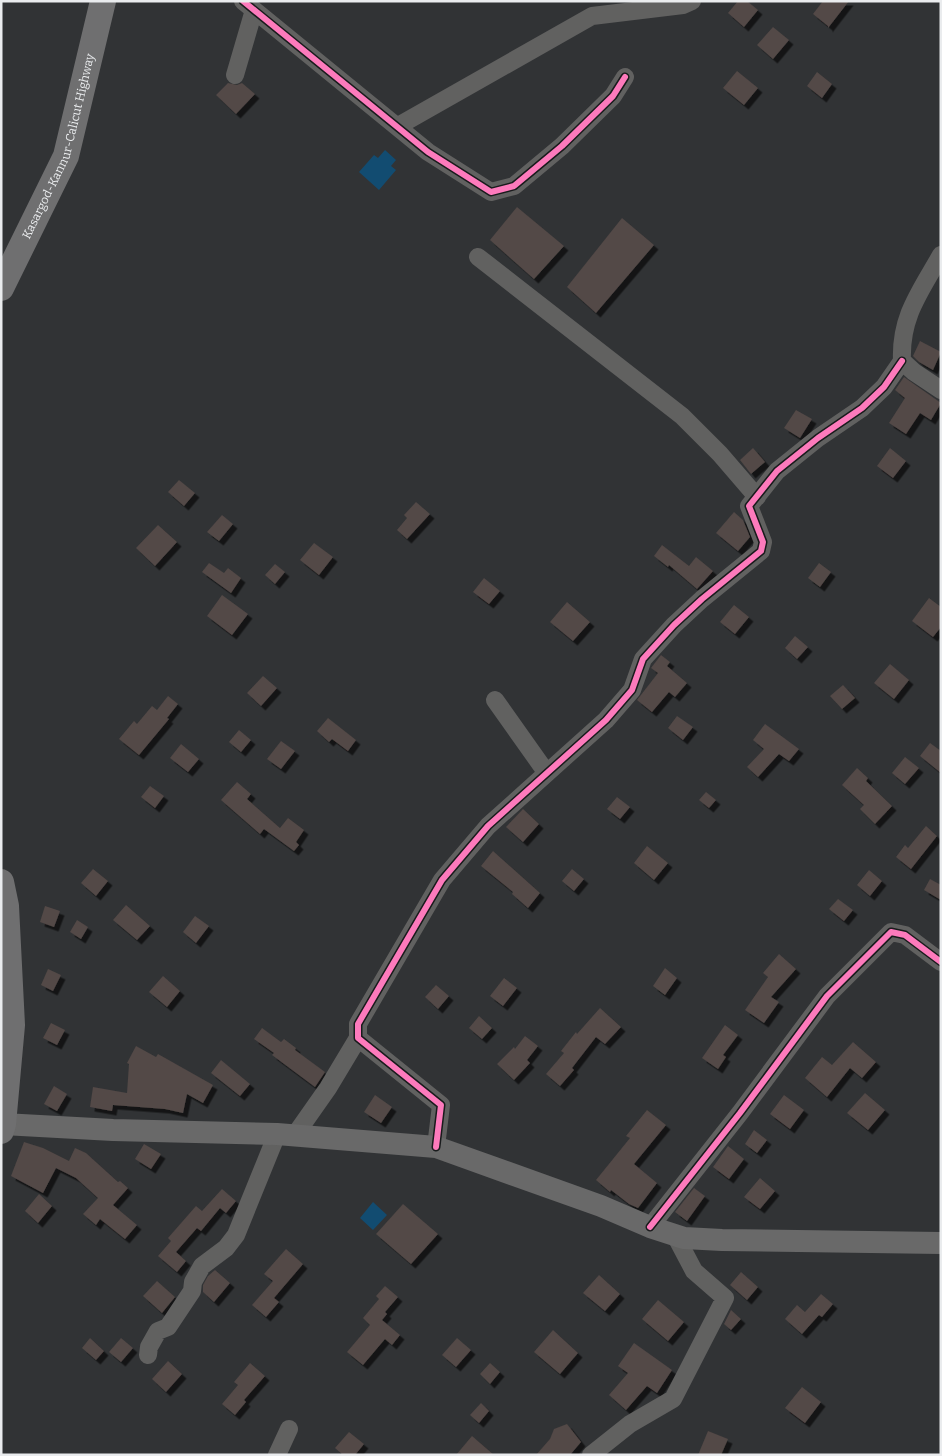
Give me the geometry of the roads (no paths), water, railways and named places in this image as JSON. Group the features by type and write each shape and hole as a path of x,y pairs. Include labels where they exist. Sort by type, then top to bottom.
{"highway":[{"name":"Kasargod-Kannur-Calicut Highway","path":"1,288 66,156 103,1"},
{"path":"1,882 6,906 12,1025 2,1128"}],"main road":[{"path":"2,1128 286,1135 436,1147 684,1238 941,1243"}],"street":[{"path":"398,126 592,16 683,4 692,1"},
{"path":"235,75 249,6 428,152 491,192 514,186 562,146 613,96 625,77"},
{"path":"148,1355 149,1347 158,1331 168,1327 192,1291 193,1282 202,1266 226,1248 236,1235 286,1135 328,1088 358,1038 358,1024 442,880 488,826 611,714 632,690 643,659 674,625 702,599 761,551 764,542 749,506 777,471 818,438 862,408 884,388 902,361 901,342 911,306 941,255"},
{"path":"478,257 682,416 720,454 757,497"},
{"path":"902,361 914,372 941,390"},
{"path":"496,700 546,772"},
{"path":"650,1227 740,1113 827,996 891,932 905,935 941,962"},
{"path":"358,1038 441,1105 436,1147"},
{"path":"591,1455 630,1424 673,1399 725,1298 694,1271 675,1235"},
{"path":"277,1455 290,1429"}],"water":[{"path":"385,150 396,160 391,166 396,170 379,190 359,172 374,155 378,158"},
{"path":"373,1202 387,1215 373,1230 360,1218"}]}
